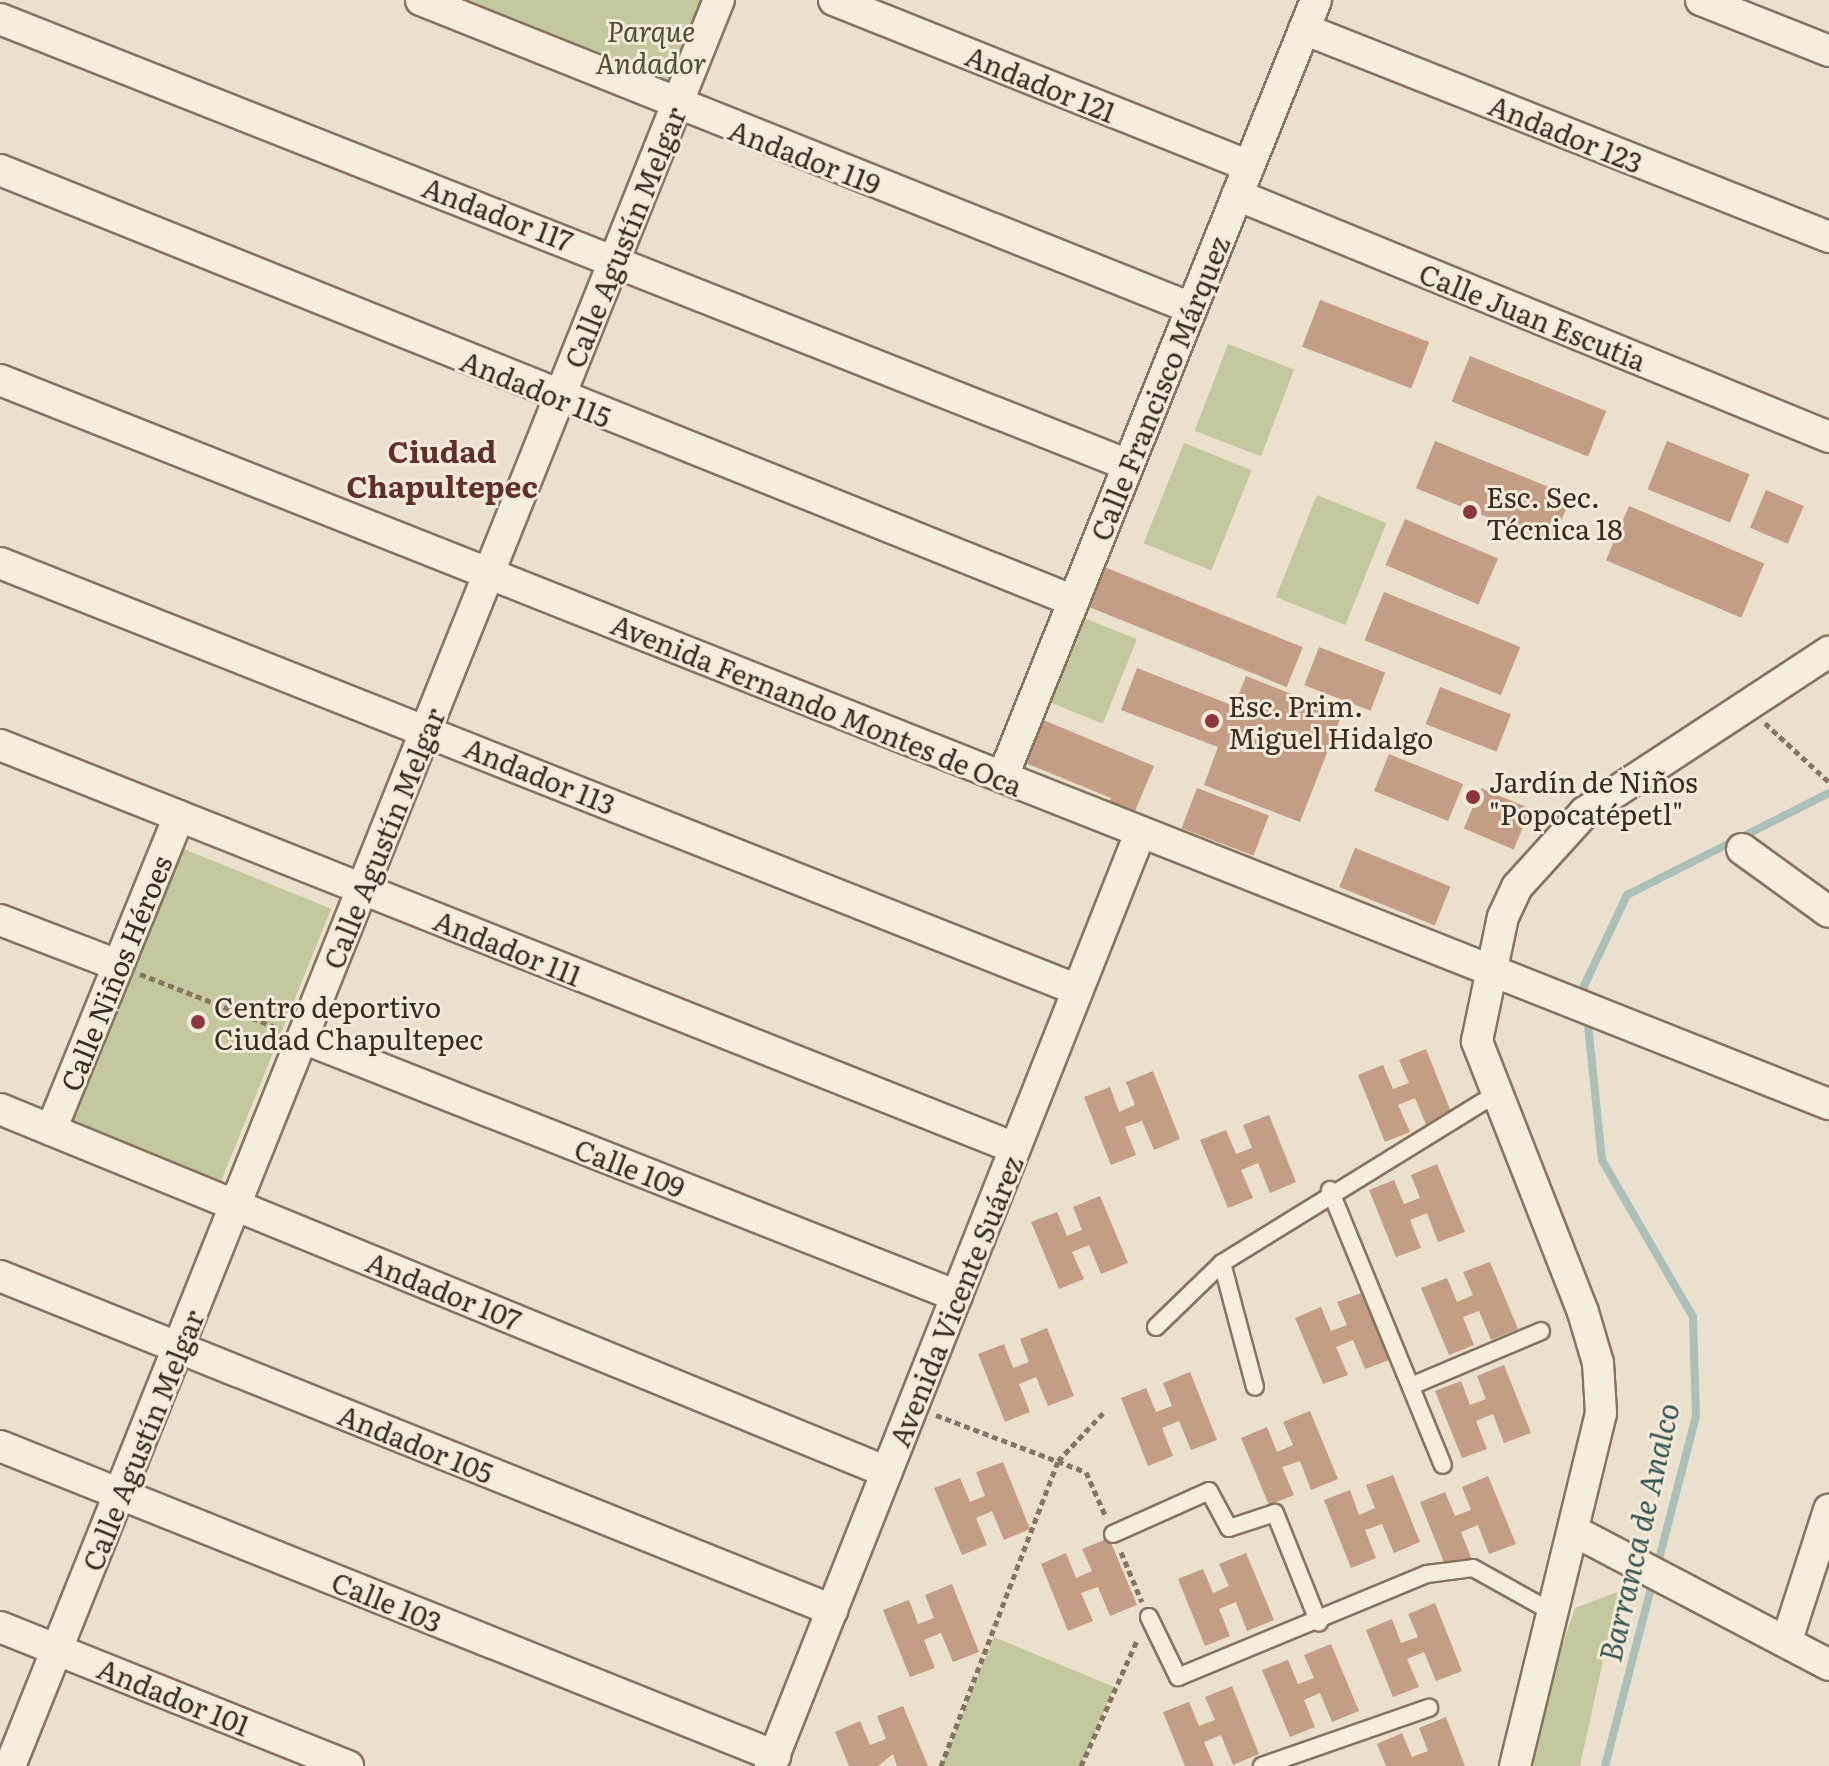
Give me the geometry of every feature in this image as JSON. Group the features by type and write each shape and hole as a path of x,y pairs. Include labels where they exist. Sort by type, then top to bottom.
{"street":[{"name":"Andador 119","path":"421,0 677,106 1191,308"},
{"name":"Calle Agustín Melgar","path":"10,1766 719,0"},
{"name":"Andador 121","path":"834,0 1249,166"},
{"path":"1701,0 1829,51"},
{"name":"Calle Francisco Márquez","path":"1003,776 1249,166 1304,10"},
{"name":"Andador 123","path":"1304,10 1829,237"},
{"name":"Andador 117","path":"0,19 615,258 1128,465"},
{"name":"Andador 115","path":"0,170 559,398 1074,601"},
{"name":"Calle Juan Escutia","path":"1237,195 1829,437"},
{"name":"Avenida Fernando Montes de Oca","path":"0,380 1003,776 1139,836 1829,1104"},
{"name":"Andador 113","path":"0,563 427,729 1078,990"},
{"path":"1515,1766 1601,1413 1598,1363 1477,1041 1491,973 1517,887 1585,812 1749,710 1829,652"},
{"name":"Andador 111","path":"0,745 1015,1148"},
{"name":"Calle Niños Héroes","path":"51,1130 179,816"},
{"name":"Avenida Vicente Suárez","path":"772,1761 1139,836"},
{"path":"1742,849 1829,912"},
{"path":"0,920 117,965"},
{"name":"Calle 109","path":"303,1038 957,1296"},
{"name":"Andador 107","path":"0,1109 887,1472"},
{"name":"Andador 105","path":"0,1276 832,1610"},
{"name":"Calle 103","path":"0,1446 772,1761"},
{"path":"1787,1640 1829,1510"},
{"path":"1574,1531 1635,1568 1787,1640 1829,1665"},
{"name":"Andador 101","path":"0,1627 348,1766"}],"lane":[{"path":"1156,1327 1222,1263 1330,1190 1496,1094"},
{"path":"1330,1190 1443,1465"},
{"path":"1222,1263 1255,1387"},
{"path":"1411,1386 1541,1331"},
{"path":"1113,1534 1209,1491 1229,1528 1275,1513 1319,1623"},
{"path":"1149,1617 1178,1677 1319,1623 1427,1574 1473,1568 1554,1613"},
{"path":"1262,1766 1429,1708"}],"path":[{"path":"1749,710 1829,782"},
{"path":"117,965 303,1038"},
{"path":"913,1407 1086,1472 1149,1617 1081,1766"},
{"path":"941,1766 1058,1461 1104,1412"}],"green space":[{"name":"Parque Andador","path":"421,0 719,0 677,105"},
{"path":"1228,344 1294,369 1261,456 1195,431"},
{"path":"1184,443 1252,470 1211,570 1144,543"},
{"path":"1317,495 1387,523 1345,625 1276,597"},
{"path":"1084,618 1137,639 1103,724 1050,702"},
{"name":"Centro deportivo Ciudad Chapultepec","path":"181,848 331,909 215,1196 65,1135"},
{"path":"1618,1592 1580,1766 1522,1766 1575,1608"},
{"path":"994,1637 1114,1687 1081,1766 941,1766"}],"building":[{"path":"1320,300 1429,342 1411,389 1302,347"},
{"path":"1470,356 1606,411 1588,456 1452,401"},
{"path":"1435,441 1571,496 1552,543 1416,488"},
{"path":"1667,441 1750,474 1730,523 1648,489"},
{"path":"1766,490 1804,506 1788,544 1750,528"},
{"path":"1629,506 1764,563 1741,618 1606,560"},
{"path":"1405,519 1498,558 1478,604 1385,565"},
{"path":"1097,564 1303,647 1287,687 1081,604"},
{"path":"1384,592 1520,647 1501,695 1365,640"},
{"path":"1319,647 1385,672 1371,711 1304,685"},
{"path":"1137,668 1234,706 1246,676 1342,714 1300,822 1204,785 1218,747 1121,710"},
{"path":"1440,687 1511,714 1497,752 1426,724"},
{"path":"1041,719 1154,766 1132,818 1107,807 1111,798 1023,762"},
{"path":"1389,754 1463,784 1448,821 1374,791"},
{"path":"1197,788 1269,816 1253,856 1182,828"},
{"path":"1481,788 1531,809 1514,850 1464,829"},
{"path":"1355,848 1450,887 1435,926 1339,887"},
{"path":"1426,1049 1453,1117 1427,1127 1415,1098 1398,1105 1410,1132 1385,1142 1358,1075 1383,1065 1393,1089 1409,1083 1399,1060"},
{"path":"1153,1071 1180,1139 1154,1150 1142,1121 1125,1127 1136,1155 1111,1165 1084,1097 1110,1087 1119,1112 1135,1105 1126,1082"},
{"path":"1269,1115 1296,1182 1270,1193 1258,1163 1241,1170 1253,1198 1228,1208 1200,1140 1226,1130 1236,1154 1252,1148 1243,1125"},
{"path":"1437,1164 1465,1232 1438,1242 1427,1213 1410,1220 1421,1248 1396,1257 1369,1190 1394,1180 1404,1204 1420,1198 1411,1175"},
{"path":"1100,1196 1128,1263 1101,1274 1089,1245 1072,1252 1084,1279 1059,1289 1031,1222 1057,1212 1067,1236 1082,1230 1073,1207"},
{"path":"1490,1262 1518,1329 1491,1340 1479,1311 1463,1317 1474,1345 1449,1355 1421,1288 1447,1278 1457,1302 1473,1295 1463,1272"},
{"path":"1364,1292 1392,1359 1365,1369 1353,1340 1336,1347 1348,1375 1323,1384 1295,1318 1321,1307 1331,1331 1347,1325 1337,1302"},
{"path":"1047,1328 1074,1396 1048,1406 1036,1377 1019,1384 1030,1412 1005,1422 978,1354 1004,1344 1013,1368 1029,1362 1020,1339"},
{"path":"1504,1365 1531,1433 1504,1443 1493,1414 1476,1421 1487,1449 1462,1458 1435,1391 1461,1381 1470,1405 1486,1399 1477,1376"},
{"path":"1190,1372 1217,1440 1191,1450 1179,1421 1162,1428 1173,1456 1148,1466 1121,1398 1146,1388 1156,1412 1172,1406 1163,1383"},
{"path":"1310,1411 1338,1479 1311,1490 1300,1461 1282,1467 1294,1495 1269,1505 1241,1438 1267,1427 1277,1452 1293,1445 1283,1422"},
{"path":"1003,1462 1030,1529 1004,1540 992,1511 976,1518 987,1545 962,1555 934,1488 960,1478 970,1502 985,1496 976,1472"},
{"path":"1393,1475 1420,1542 1394,1553 1382,1524 1365,1530 1376,1558 1351,1568 1324,1500 1350,1490 1359,1515 1375,1508 1366,1485"},
{"path":"1488,1476 1516,1544 1489,1554 1478,1525 1461,1532 1472,1560 1447,1570 1420,1502 1445,1492 1455,1516 1471,1510 1462,1487"},
{"path":"1109,1538 1137,1605 1110,1616 1098,1587 1081,1593 1093,1621 1068,1631 1041,1564 1066,1553 1076,1578 1092,1571 1082,1549"},
{"path":"1246,1553 1274,1620 1247,1631 1236,1602 1219,1609 1230,1636 1205,1646 1178,1579 1203,1569 1213,1593 1229,1586 1219,1564"},
{"path":"952,1584 979,1652 953,1662 941,1633 924,1640 935,1668 910,1677 883,1610 909,1600 918,1624 934,1618 925,1595"},
{"path":"1435,1603 1462,1671 1436,1681 1424,1652 1407,1659 1419,1687 1393,1697 1366,1630 1392,1619 1401,1643 1418,1637 1408,1614"},
{"path":"1331,1644 1359,1711 1332,1722 1320,1693 1304,1700 1315,1727 1290,1737 1262,1670 1288,1660 1298,1684 1314,1678 1304,1655"},
{"path":"1232,1686 1259,1754 1233,1765 1221,1735 1204,1742 1214,1766 1185,1766 1163,1712 1189,1702 1199,1726 1215,1720 1205,1697"},
{"path":"903,1706 928,1766 897,1766 893,1754 878,1766 849,1766 835,1732 860,1721 870,1745 886,1739 877,1716"},
{"path":"1446,1717 1465,1766 1386,1766 1377,1744 1402,1733 1412,1757 1428,1751 1419,1728"}],"waterway":[{"name":"Barranca de Analco","path":"1585,1002 1584,986 1627,895 1829,793"},
{"name":"Barranca de Analco","path":"1587,1015 1602,1160 1693,1317 1696,1416 1657,1567"},
{"name":"Barranca de Analco","path":"1605,1766 1653,1581"}],"place":[{"name":"Esc. Sec. Técnica 18","path":"1470,512"},
{"name":"Esc. Prim. Miguel Hidalgo","path":"1212,721"},
{"name":"Jardín de Niños \"Popocatépetl\"","path":"1473,797"},
{"name":"Centro deportivo Ciudad Chapultepec","path":"198,1022"}],"district":[{"name":"Ciudad Chapultepec","path":"442,467"}]}
